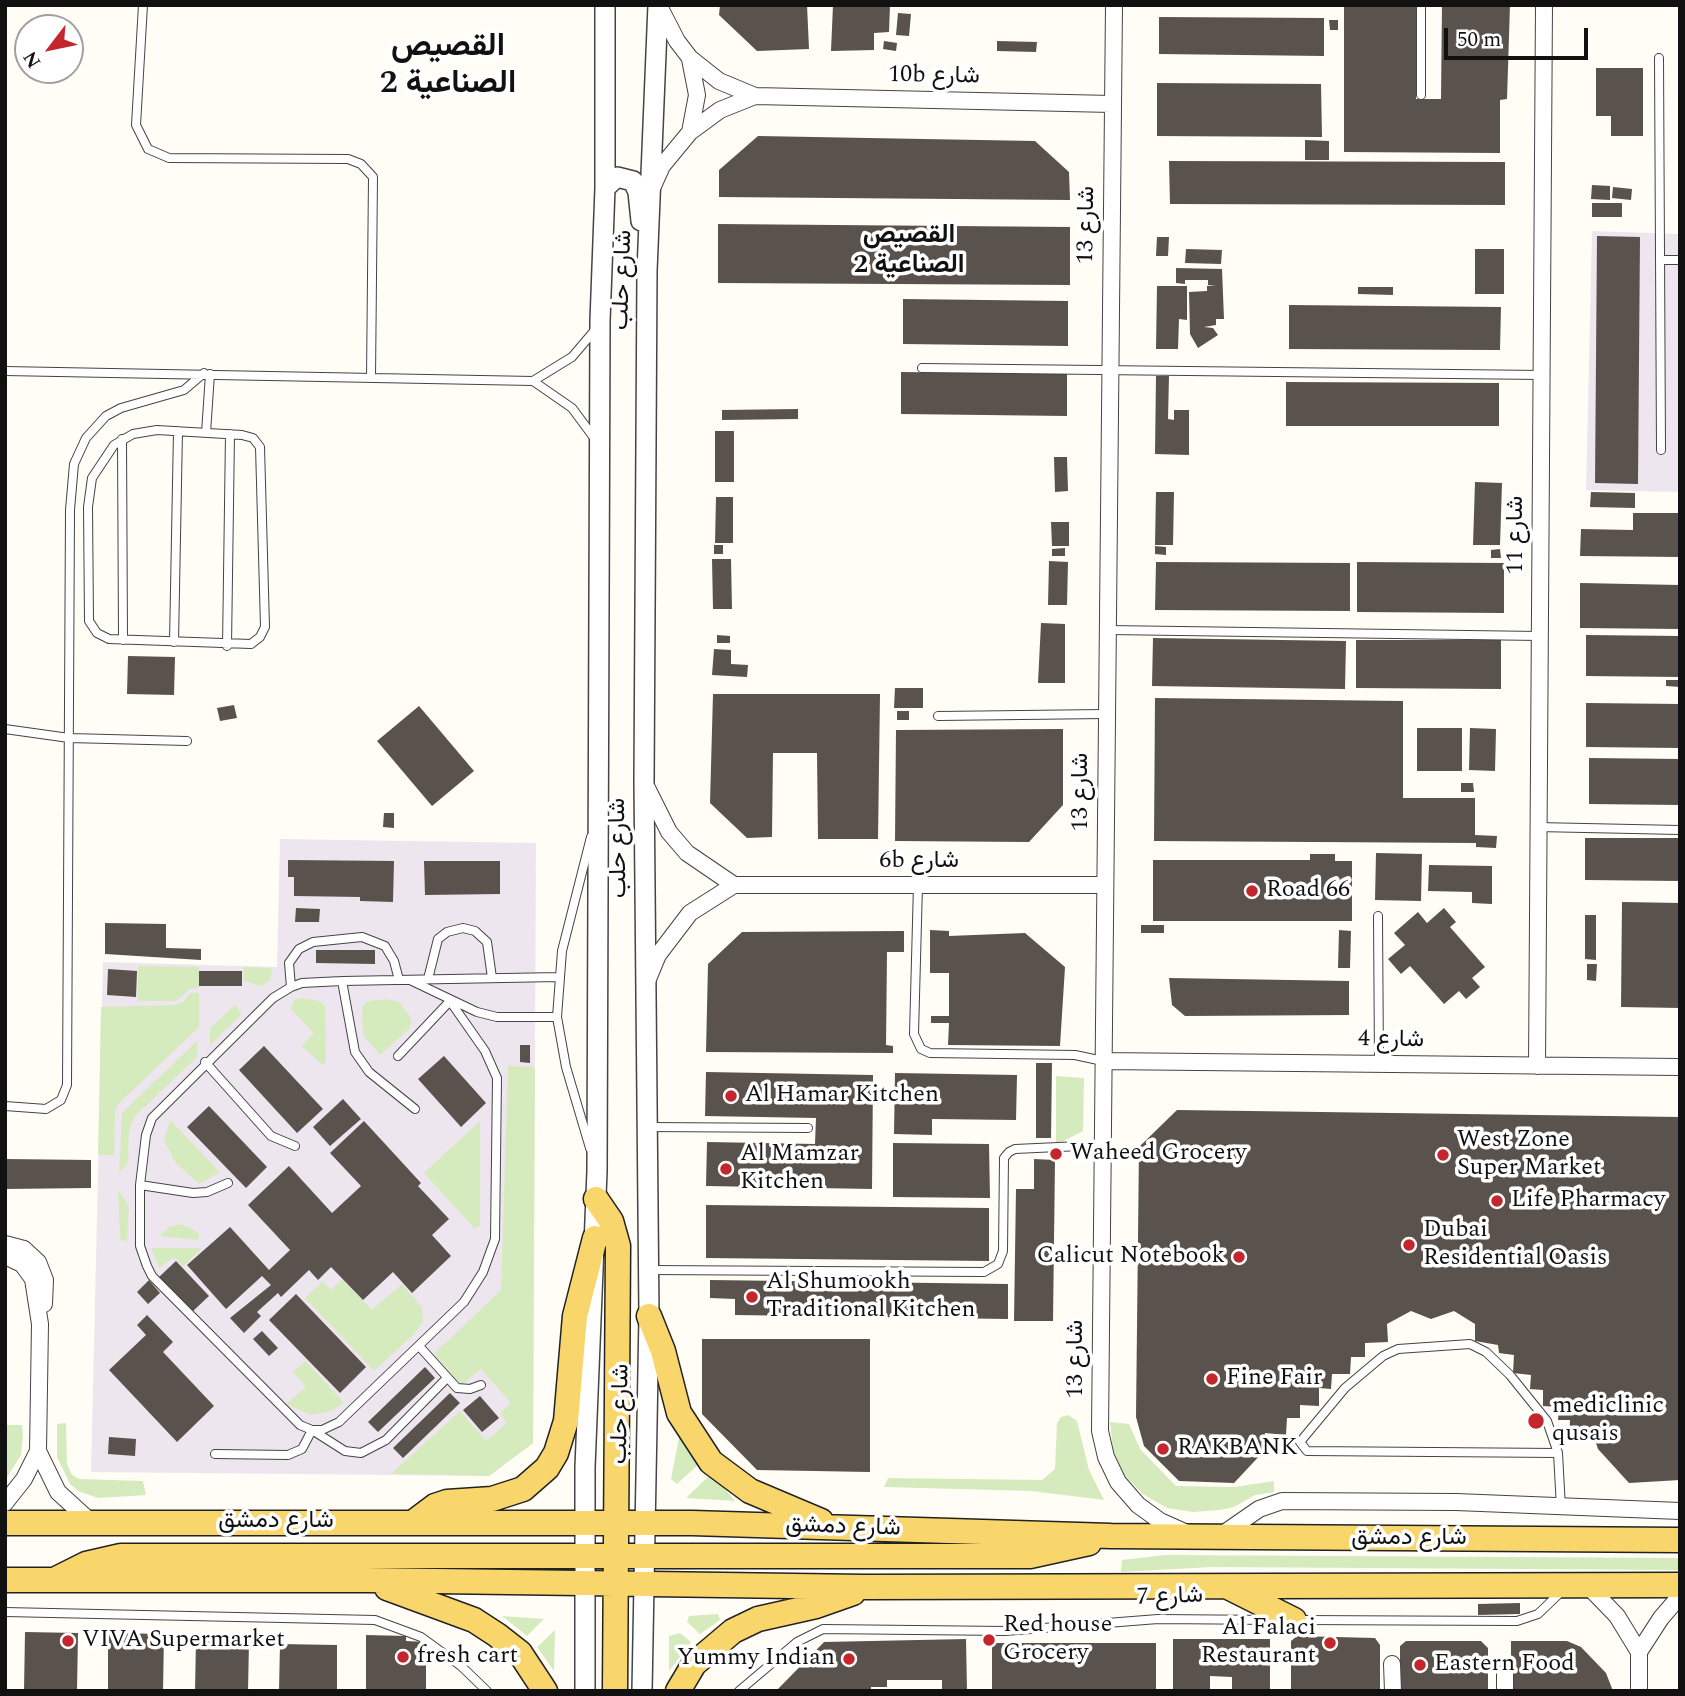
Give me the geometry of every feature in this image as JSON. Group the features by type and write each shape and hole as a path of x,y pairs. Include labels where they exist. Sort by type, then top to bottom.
{"main road":[{"path":"596,1199 611,1221 618,1246 615,1691"},
{"path":"415,1521 435,1506 447,1502 492,1499 523,1489 547,1468 556,1453 566,1421 577,1306 595,1238"},
{"path":"649,1316 659,1339 679,1413 710,1462 750,1490 838,1528"},
{"name":"شارع دمشق","path":"5,1523 585,1522 1111,1536 1680,1540"},
{"path":"54,1581 86,1564 121,1556 1030,1556 1063,1551 1111,1536"},
{"name":"شارع دمشق","path":"5,1580 367,1580 864,1587 1680,1585"},
{"path":"367,1580 474,1620 520,1653 545,1691"},
{"path":"1226,1586 1294,1620"},
{"path":"678,1691 694,1664 733,1631 758,1619 816,1606 864,1587"}],"street":[{"name":"شارع حلب","path":"585,1691 585,1522 597,1171 600,321 605,188 605,5"},
{"name":"شارع حلب","path":"642,1691 649,1316 648,979 644,781 647,271 653,186 659,5"},
{"name":"10b شارع","path":"659,5 677,41 690,58 719,82 755,96 1112,104"},
{"name":"شارع 13","path":"1114,5 1108,370 1100,1431 1106,1457 1118,1482 1138,1505 1160,1521 1192,1536"},
{"name":"شارع 11","path":"1537,1066 1544,5"},
{"path":"690,58 697,95 690,132"},
{"name":"10b شارع","path":"653,186 662,166 690,132 720,110 755,96"},
{"path":"605,188 612,179 623,177 636,186 647,271"},
{"path":"644,781 669,832 687,853 734,885 690,913 658,955 648,979"},
{"name":"6b شارع","path":"734,885 1104,885"},
{"name":"شارع 4","path":"1102,1061 1680,1067"},
{"path":"5,1244 31,1255 42,1271 45,1301 40,1324"},
{"path":"5,1256 22,1264 33,1279 40,1324 38,1451 24,1479 5,1503"},
{"path":"38,1451 58,1492 92,1523"},
{"path":"1219,1537 1259,1509 1282,1501 1456,1502 1680,1511"},
{"path":"1578,1585 1617,1616 1639,1652 1639,1691"},
{"path":"1639,1652 1661,1618 1680,1596"},
{"path":"1392,1664 1393,1691"},
{"path":"1505,1674 1505,1691"}],"lane":[{"path":"142,5 136,125 148,149 169,158 348,159 361,164 373,177 371,377"},
{"path":"1421,5 1421,95"},
{"path":"1659,58 1661,450"},
{"path":"1660,260 1680,260"},
{"path":"533,381 572,356 600,321"},
{"path":"922,368 1541,375"},
{"path":"5,371 533,381 572,408 600,448"},
{"path":"206,433 207,374"},
{"path":"5,1106 46,1109 61,1100 67,1085 70,510 72,478 79,450 90,432 106,416 121,408 184,390 207,374"},
{"path":"145,431 206,433 253,438 262,453 265,627 260,637 251,644 227,646 109,639 97,633 89,621 86,606 88,507 92,478 107,452 122,439 145,431"},
{"path":"174,642 178,431"},
{"path":"227,646 230,434"},
{"path":"122,439 123,639"},
{"path":"1106,630 1539,636"},
{"path":"938,716 1105,714"},
{"path":"5,730 69,738 187,741"},
{"path":"597,1171 566,1067 557,1017 558,977 600,807"},
{"path":"1537,827 1680,830"},
{"path":"918,885 914,1034 921,1049 930,1053 1075,1055 1102,1061"},
{"path":"1378,916 1379,1064"},
{"path":"428,979 438,939 447,932 463,928 475,931 487,942 492,978"},
{"path":"291,987 289,963 299,949 313,942 362,937 385,946 394,961 399,980"},
{"path":"447,1378 375,1448 362,1453 345,1451 313,1430 300,1425 152,1276 141,1246 140,1185 146,1135 152,1118 205,1062 273,998 291,987 302,983 342,981 558,977"},
{"path":"409,980 450,1001 497,1017 557,1017"},
{"path":"342,981 355,1052 369,1072 415,1110"},
{"path":"398,1056 450,1001"},
{"path":"313,1430 322,1430 339,1422 469,1295 483,1272 495,1238 497,1078 485,1051 450,1001"},
{"path":"205,1062 271,1136 295,1146"},
{"path":"647,1127 808,1128"},
{"path":"647,1270 984,1272 998,1264 1003,1251 1004,1158 1009,1152 1015,1149 1102,1145"},
{"path":"140,1185 193,1193 207,1192 228,1182"},
{"path":"1558,1453 1307,1451 1300,1442 1345,1388 1383,1356 1398,1349 1464,1343 1486,1352 1530,1395 1547,1421 1558,1453 1561,1508"},
{"path":"419,1346 457,1388 481,1385"},
{"path":"215,1454 288,1455 302,1448 313,1430"},
{"name":"شارع 7","path":"739,1691 797,1642 830,1628 1005,1631 1158,1619 1517,1621 1538,1614 1578,1585"},
{"path":"5,1612 375,1620 421,1637 488,1691"}],"shaded area":[{"path":"1592,231 1680,234 1680,492 1586,490"},
{"path":"280,839 536,843 533,1443 489,1476 91,1472 103,962 277,967"}],"green space":[{"path":"138,966 199,967 199,988 190,989 176,1001 138,1001"},
{"path":"244,967 272,968 270,981 261,986 244,981"},
{"path":"190,993 199,993 199,1027 118,1104 115,1112 114,1155 98,1155 101,1007 175,1005 183,1002"},
{"path":"300,998 320,1001 325,1007 326,1061 323,1065 301,1046 314,1033 291,1009 294,1000"},
{"path":"386,999 398,1002 412,1022 409,1029 380,1055 363,1035 362,1007 368,1001"},
{"path":"235,1005 242,1014 210,1045 210,1028"},
{"path":"197,1041 197,1057 135,1116 129,1130 128,1163 119,1174 122,1113"},
{"path":"508,1066 535,1067 533,1443 489,1476 391,1474 460,1411 486,1441 507,1423 500,1413 511,1403 481,1369 462,1385 434,1354 501,1290"},
{"path":"1056,1076 1084,1078 1083,1131 1056,1145"},
{"path":"170,1120 220,1172 199,1184 175,1162 164,1140"},
{"path":"480,1121 480,1225 475,1229 424,1173"},
{"path":"118,1190 129,1206 127,1242 120,1239"},
{"path":"182,1224 199,1233 199,1240 159,1236 169,1227"},
{"path":"151,1248 202,1248 183,1266 174,1257 159,1268"},
{"path":"342,1279 372,1310 402,1284 422,1308 423,1321 416,1332 374,1371 305,1298 323,1281 331,1290"},
{"path":"306,1361 344,1403 329,1412 311,1415 286,1404 306,1387 293,1372"},
{"path":"1068,1415 1077,1421 1089,1470 1104,1500 1031,1491 884,1487 888,1478 1042,1480 1055,1469 1057,1423 1061,1417"},
{"path":"1110,1422 1129,1424 1140,1449 1176,1486 1234,1487 1274,1481 1274,1492 1255,1495 1234,1507 1220,1510 1193,1512 1167,1508 1143,1494 1124,1475 1113,1450"},
{"path":"66,1423 67,1464 72,1475 79,1479 143,1481 146,1495 98,1498 78,1491 70,1484 57,1457 57,1424"},
{"path":"5,1425 22,1425 23,1435 21,1455 5,1481"},
{"path":"679,1437 701,1462 677,1484 671,1479"},
{"path":"712,1473 735,1501 686,1498"},
{"path":"1165,1555 1680,1558 1680,1570 1212,1567 1121,1572 1122,1560"},
{"path":"718,1614 720,1620 700,1634 687,1622 689,1616"},
{"path":"502,1616 544,1619 527,1636"},
{"path":"555,1630 554,1671 537,1647"},
{"path":"680,1633 691,1642 669,1671 669,1636"}],"building":[{"path":"720,5 807,5 809,49 757,51 719,15"},
{"path":"833,5 890,5 889,32 874,33 874,50 831,51"},
{"path":"1344,5 1417,5 1416,99 1441,99 1442,5 1510,5 1507,99 1500,100 1500,153 1344,152"},
{"path":"898,13 911,14 909,36 896,35"},
{"path":"1159,17 1324,18 1324,56 1159,54"},
{"path":"1329,20 1338,20 1338,30 1330,30"},
{"path":"884,41 897,43 896,51 883,49"},
{"path":"997,41 1037,42 1036,52 997,51"},
{"path":"1596,68 1643,68 1643,136 1611,136 1611,116 1596,116"},
{"path":"1157,83 1321,84 1322,137 1157,136"},
{"path":"758,136 1035,141 1069,172 1070,200 719,197 719,170"},
{"path":"1305,140 1329,141 1329,160 1305,160"},
{"path":"1169,161 1505,162 1505,205 1170,204"},
{"path":"1592,185 1610,186 1610,200 1591,199"},
{"path":"1613,187 1632,189 1631,200 1612,198"},
{"path":"1592,203 1622,203 1622,217 1592,217"},
{"path":"718,224 1070,227 1070,285 718,283"},
{"path":"1597,236 1640,237 1638,484 1595,483"},
{"path":"1157,237 1169,237 1168,256 1156,256"},
{"path":"1186,249 1222,250 1221,264 1185,263"},
{"path":"1475,249 1504,249 1504,294 1475,294"},
{"path":"1176,268 1222,269 1224,319 1216,319 1216,325 1204,327 1213,328 1218,335 1198,348 1190,334 1189,292 1207,291 1207,286 1216,285 1208,285 1208,280 1185,280 1185,284 1176,283"},
{"path":"1157,286 1187,286 1187,320 1179,319 1178,349 1156,349"},
{"path":"1358,287 1393,287 1393,295 1358,294"},
{"path":"903,299 1068,301 1068,346 903,344"},
{"path":"1289,305 1501,307 1500,350 1289,349"},
{"path":"901,372 1067,374 1067,416 901,414"},
{"path":"1156,376 1169,376 1168,419 1174,420 1174,410 1189,410 1189,455 1155,454"},
{"path":"1286,382 1499,383 1499,426 1286,426"},
{"path":"798,409 798,419 722,420 722,410"},
{"path":"715,431 734,431 734,482 715,482"},
{"path":"1054,457 1067,457 1068,491 1055,492"},
{"path":"1475,482 1502,483 1500,545 1473,545"},
{"path":"1156,492 1174,492 1173,545 1155,545"},
{"path":"1591,492 1635,493 1635,508 1590,507"},
{"path":"716,497 733,497 733,543 715,543"},
{"path":"1633,513 1680,513 1680,557 1580,556 1581,529 1633,530"},
{"path":"1051,522 1069,522 1069,546 1052,546"},
{"path":"714,545 723,545 723,554 714,554"},
{"path":"1155,546 1166,547 1166,555 1155,554"},
{"path":"1065,548 1065,556 1052,556 1052,549"},
{"path":"1500,549 1501,558 1491,558 1491,550"},
{"path":"712,559 731,559 732,609 713,609"},
{"path":"1049,561 1068,562 1067,605 1048,605"},
{"path":"1156,562 1350,563 1350,611 1155,610"},
{"path":"1357,562 1504,563 1504,613 1357,612"},
{"path":"1580,583 1680,585 1680,629 1580,628"},
{"path":"1041,623 1065,624 1065,683 1038,683"},
{"path":"717,635 730,636 730,643 717,643"},
{"path":"1586,635 1680,636 1680,677 1586,676"},
{"path":"1153,638 1346,641 1345,689 1152,686"},
{"path":"1356,640 1501,640 1501,689 1356,688"},
{"path":"714,649 731,650 731,664 748,665 747,677 712,675"},
{"path":"128,656 175,657 174,695 127,694"},
{"path":"1666,680 1680,680 1680,687 1666,686"},
{"path":"895,688 923,688 923,708 894,708"},
{"path":"713,694 880,694 878,839 818,839 817,753 773,753 772,837 747,838 710,803"},
{"path":"1155,698 1403,701 1403,798 1475,798 1475,835 1497,836 1496,848 1476,847 1476,843 1154,841"},
{"path":"1586,703 1680,704 1680,748 1586,747"},
{"path":"234,705 237,718 220,721 217,708"},
{"path":"419,706 474,771 432,806 377,741"},
{"path":"897,711 909,711 909,720 897,720"},
{"path":"1417,728 1462,728 1462,771 1417,771"},
{"path":"1470,728 1496,729 1495,771 1469,770"},
{"path":"1063,729 1063,805 1029,842 895,841 896,730"},
{"path":"1589,758 1680,759 1680,805 1589,804"},
{"path":"1461,783 1473,783 1474,792 1461,792"},
{"path":"384,813 394,813 394,828 383,827"},
{"path":"1585,838 1680,838 1680,881 1585,880"},
{"path":"1376,853 1422,854 1421,901 1375,900"},
{"name":"Road 66","path":"1310,854 1335,854 1335,861 1352,861 1352,921 1153,921 1153,860 1310,860"},
{"path":"288,860 394,861 393,902 360,901 360,897 294,896 294,877 288,877"},
{"path":"424,861 500,861 500,894 425,895"},
{"path":"1429,865 1492,866 1492,904 1472,903 1472,892 1428,891"},
{"path":"1622,902 1680,903 1680,1008 1621,1007"},
{"path":"296,908 320,909 319,922 295,922"},
{"path":"1444,908 1456,922 1450,927 1485,967 1472,978 1480,987 1466,999 1459,991 1444,1004 1410,966 1401,974 1388,959 1405,945 1394,933 1418,912 1427,923"},
{"path":"1585,915 1596,915 1596,960 1585,959"},
{"path":"105,923 166,924 166,948 201,949 201,960 105,954"},
{"path":"1141,925 1164,925 1164,933 1141,933"},
{"path":"930,930 949,931 949,936 1025,933 1065,967 1060,1046 948,1045 949,1023 931,1023 931,1016 949,1016 949,973 930,973"},
{"path":"1339,930 1351,931 1350,968 1338,968"},
{"path":"904,931 904,952 887,952 886,1045 893,1046 893,1053 706,1052 708,964 742,932"},
{"path":"316,950 375,950 375,964 316,963"},
{"path":"1587,964 1597,964 1596,981 1587,980"},
{"path":"108,969 137,971 136,997 107,995"},
{"path":"199,971 242,971 242,986 199,986"},
{"path":"1169,978 1349,981 1349,1015 1185,1016 1172,1005"},
{"path":"520,1045 530,1045 530,1063 520,1062"},
{"path":"264,1046 323,1109 297,1133 239,1070"},
{"path":"444,1056 486,1103 461,1127 418,1079"},
{"path":"1036,1063 1052,1063 1051,1138 1036,1138"},
{"path":"706,1072 873,1075 872,1189 706,1186 707,1142 815,1144 816,1118 705,1116"},
{"path":"895,1073 1017,1075 1016,1120 932,1119 932,1135 894,1134"},
{"path":"343,1099 361,1119 330,1146 313,1127"},
{"path":"209,1106 267,1167 246,1188 187,1127"},
{"name":"Dubai Residential Oasis","path":"1177,1110 1680,1117 1680,1480 1629,1483 1598,1449 1594,1437 1569,1438 1570,1420 1558,1420 1559,1407 1543,1406 1543,1390 1530,1389 1531,1375 1513,1373 1514,1355 1499,1353 1498,1345 1475,1341 1475,1324 1454,1311 1431,1319 1411,1311 1387,1324 1388,1342 1365,1343 1365,1357 1351,1357 1350,1374 1332,1374 1331,1389 1319,1388 1319,1406 1300,1405 1300,1418 1287,1418 1286,1435 1265,1433 1264,1451 1234,1483 1179,1481 1144,1446 1136,1417 1139,1147"},
{"path":"364,1121 421,1183 418,1186 449,1219 432,1235 451,1256 412,1293 393,1272 363,1300 331,1267 318,1280 309,1270 281,1297 278,1293 257,1312 261,1316 244,1333 230,1318 271,1285 262,1276 226,1309 187,1265 230,1227 269,1270 290,1250 248,1205 289,1166 332,1213 361,1186 330,1153"},
{"path":"893,1143 989,1144 990,1198 893,1197"},
{"path":"5,1159 91,1160 91,1188 5,1189"},
{"path":"1034,1159 1055,1160 1053,1321 1014,1321 1016,1189 1034,1189"},
{"path":"706,1205 989,1208 989,1261 706,1258"},
{"path":"176,1261 209,1296 192,1312 159,1277"},
{"path":"149,1280 160,1293 148,1304 137,1292"},
{"path":"710,1280 1008,1284 1008,1319 735,1315 735,1299 710,1298"},
{"path":"296,1294 366,1367 340,1393 269,1320"},
{"path":"147,1315 173,1342 163,1352 214,1406 177,1442 109,1370 146,1335 137,1325"},
{"path":"262,1331 278,1348 269,1356 253,1339"},
{"path":"702,1339 870,1339 870,1472 757,1470 702,1414"},
{"path":"425,1367 435,1378 378,1432 368,1422"},
{"path":"450,1393 460,1403 403,1458 393,1448"},
{"path":"480,1396 499,1418 482,1432 463,1410"},
{"path":"109,1437 136,1439 135,1456 108,1454"},
{"path":"1520,1603 1520,1614 1478,1615 1478,1604"},
{"path":"25,1632 78,1633 77,1691 24,1691"},
{"path":"108,1633 164,1634 163,1691 108,1691"},
{"path":"366,1635 406,1636 406,1641 426,1642 426,1691 366,1691"},
{"path":"1297,1636 1375,1638 1380,1645 1380,1691 1291,1691 1291,1641"},
{"path":"966,1639 967,1691 942,1691 942,1680 887,1680 887,1687 871,1687 871,1691 776,1691 824,1642"},
{"path":"1173,1639 1270,1639 1270,1691 1232,1691 1232,1677 1210,1676 1210,1691 1173,1691"},
{"path":"196,1640 249,1641 248,1691 195,1691"},
{"path":"1406,1641 1481,1641 1488,1648 1488,1691 1400,1691 1400,1646"},
{"path":"1511,1641 1567,1641 1581,1647 1606,1673 1613,1691 1511,1691"},
{"path":"992,1643 1156,1643 1156,1691 992,1691"},
{"path":"280,1644 337,1645 337,1691 279,1691"}],"place":[{"name":"Road 66","path":"1252,891"},
{"name":"Al Hamar Kitchen","path":"731,1096"},
{"name":"Waheed Grocery","path":"1056,1154"},
{"name":"West Zone Super Market","path":"1443,1155"},
{"name":"Al Mamzar Kitchen","path":"726,1169"},
{"name":"Life Pharmacy","path":"1497,1201"},
{"name":"Dubai Residential Oasis","path":"1409,1245"},
{"name":"Calicut Notebook","path":"1239,1257"},
{"name":"Al Shumookh Traditional Kitchen","path":"752,1297"},
{"name":"Fine Fair","path":"1212,1379"},
{"name":"mediclinic qusais","path":"1536,1421"},
{"name":"RAKBANK","path":"1163,1449"},
{"name":"Red house Grocery","path":"989,1640"},
{"name":"VIVA Supermarket","path":"68,1641"},
{"name":"Al Falaci Restaurant","path":"1330,1643"},
{"name":"fresh cart","path":"403,1657"},
{"name":"Yummy Indian","path":"849,1659"},
{"name":"Eastern Food","path":"1420,1665"}],"district":[{"name":"القصيص الصناعية 2","path":"448,68"},
{"name":"القصيص الصناعية 2","path":"909,252"}]}
